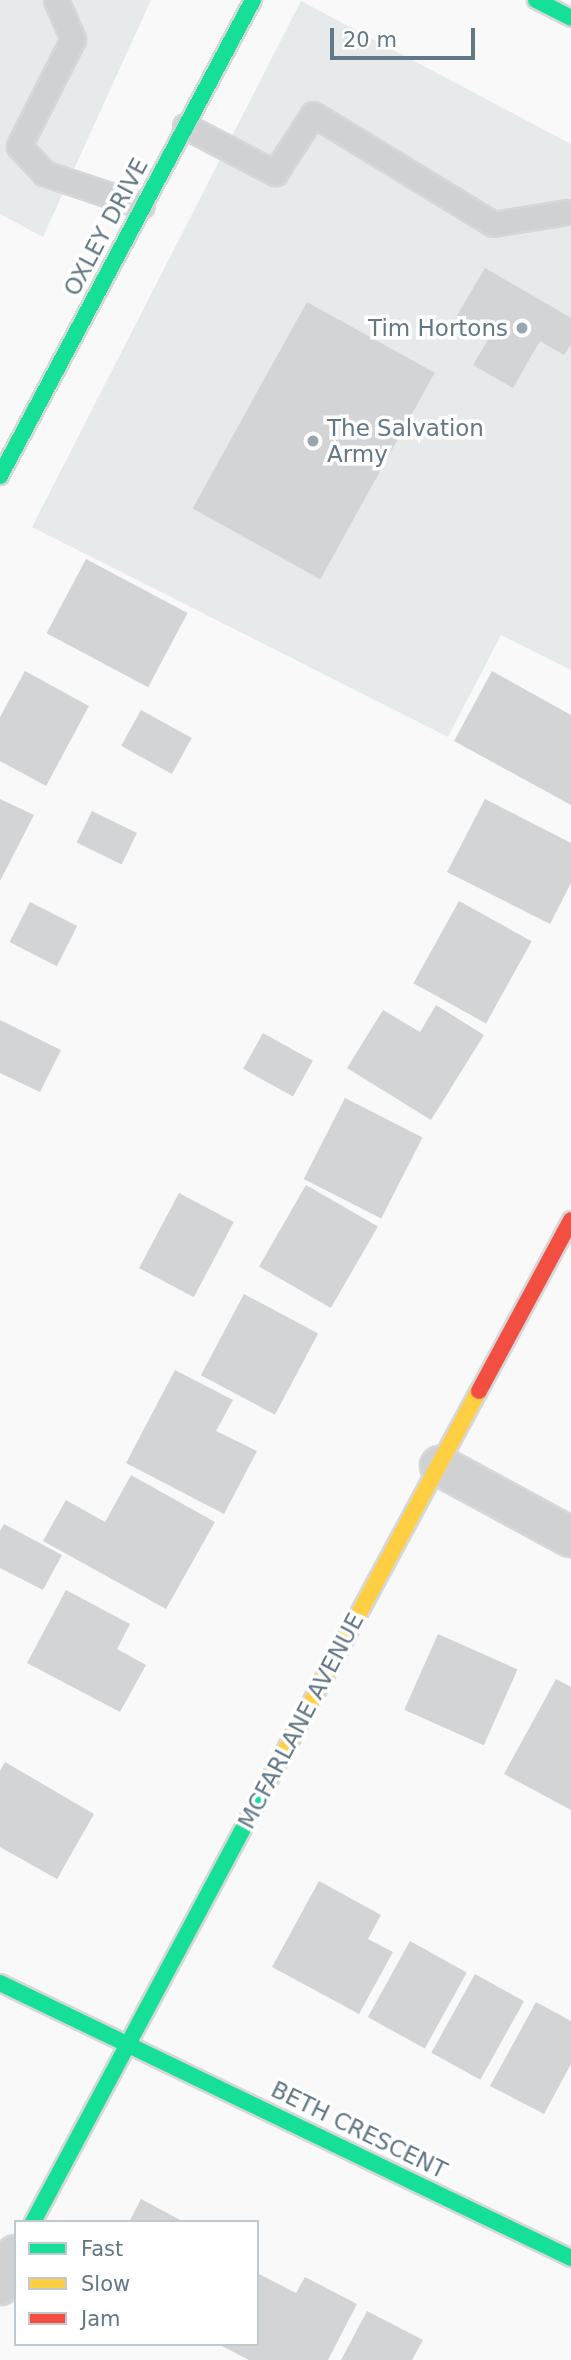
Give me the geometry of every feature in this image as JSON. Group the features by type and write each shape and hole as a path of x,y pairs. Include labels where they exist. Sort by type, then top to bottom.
{"street":[{"name":"OXLEY DRIVE","path":"0,476 253,0"},
{"path":"536,0 571,18"},
{"name":"MCFARLANE AVENUE","path":"34,2220 571,1220"},
{"path":"440,1466 571,1538"},
{"name":"BETH CRESCENT","path":"0,1983 571,2258"},
{"path":"0,2286 14,2259"}],"lane":[{"path":"57,0 73,39 19,146 44,173 142,206"},
{"path":"185,127 275,173 313,114 493,224 568,212"}],"shaded area":[{"path":"0,0 151,0 43,237 0,214"},
{"path":"301,1 571,144 571,670 501,635 448,737 32,527"}],"building":[{"name":"Tim Hortons","path":"485,268 571,318 571,344 564,355 540,341 513,388 473,365 489,338 455,319"},
{"name":"The Salvation Army","path":"307,302 435,373 320,579 193,508"},
{"path":"86,559 188,613 148,687 47,633"},
{"path":"25,671 89,706 46,786 0,761 0,717"},
{"path":"492,671 571,715 571,805 454,741"},
{"path":"141,710 192,738 172,774 121,746"},
{"path":"0,799 34,815 0,881"},
{"path":"485,799 571,843 571,883 550,924 447,872"},
{"path":"92,811 137,833 122,864 77,842"},
{"path":"459,901 532,941 486,1023 413,983"},
{"path":"30,902 77,926 57,966 10,942"},
{"path":"436,1005 484,1035 431,1120 347,1068 383,1010 420,1032"},
{"path":"0,1020 61,1050 40,1092 0,1073"},
{"path":"263,1033 313,1061 293,1096 243,1069"},
{"path":"345,1098 423,1137 381,1219 304,1179"},
{"path":"306,1185 378,1226 331,1308 259,1266"},
{"path":"179,1193 234,1222 194,1297 139,1268"},
{"path":"244,1294 318,1333 275,1415 201,1375"},
{"path":"175,1370 233,1400 216,1431 257,1451 224,1514 126,1463"},
{"path":"131,1475 215,1522 166,1609 43,1541 66,1500 105,1522"},
{"path":"4,1524 62,1555 43,1590 0,1568 0,1531"},
{"path":"66,1590 130,1624 117,1649 146,1665 120,1712 27,1663"},
{"path":"438,1634 517,1669 484,1745 404,1710"},
{"path":"556,1679 571,1687 571,1810 504,1774"},
{"path":"5,1762 94,1814 57,1879 0,1847 0,1771"},
{"path":"319,1881 381,1915 368,1939 393,1952 359,2014 272,1967"},
{"path":"410,1941 467,1973 425,2049 368,2017"},
{"path":"475,1974 524,2001 480,2080 431,2053"},
{"path":"536,2002 571,2021 571,2064 544,2114 490,2086"},
{"path":"141,2199 180,2220 130,2220"},
{"path":"259,2274 296,2293 305,2277 357,2304 328,2360 249,2360 222,2346 259,2346"},
{"path":"367,2311 423,2340 412,2360 341,2360"}],"traffic: fast":[{"path":"0,476 253,0"},
{"path":"536,0 571,18"},
{"path":"34,2220 266,1786"},
{"path":"0,1983 571,2258"}],"traffic: slow":[{"path":"266,1786 479,1391"}],"traffic: jam":[{"path":"479,1391 571,1220"}],"place":[{"name":"Tim Hortons","path":"522,328"},
{"name":"The Salvation Army","path":"313,441"}]}
